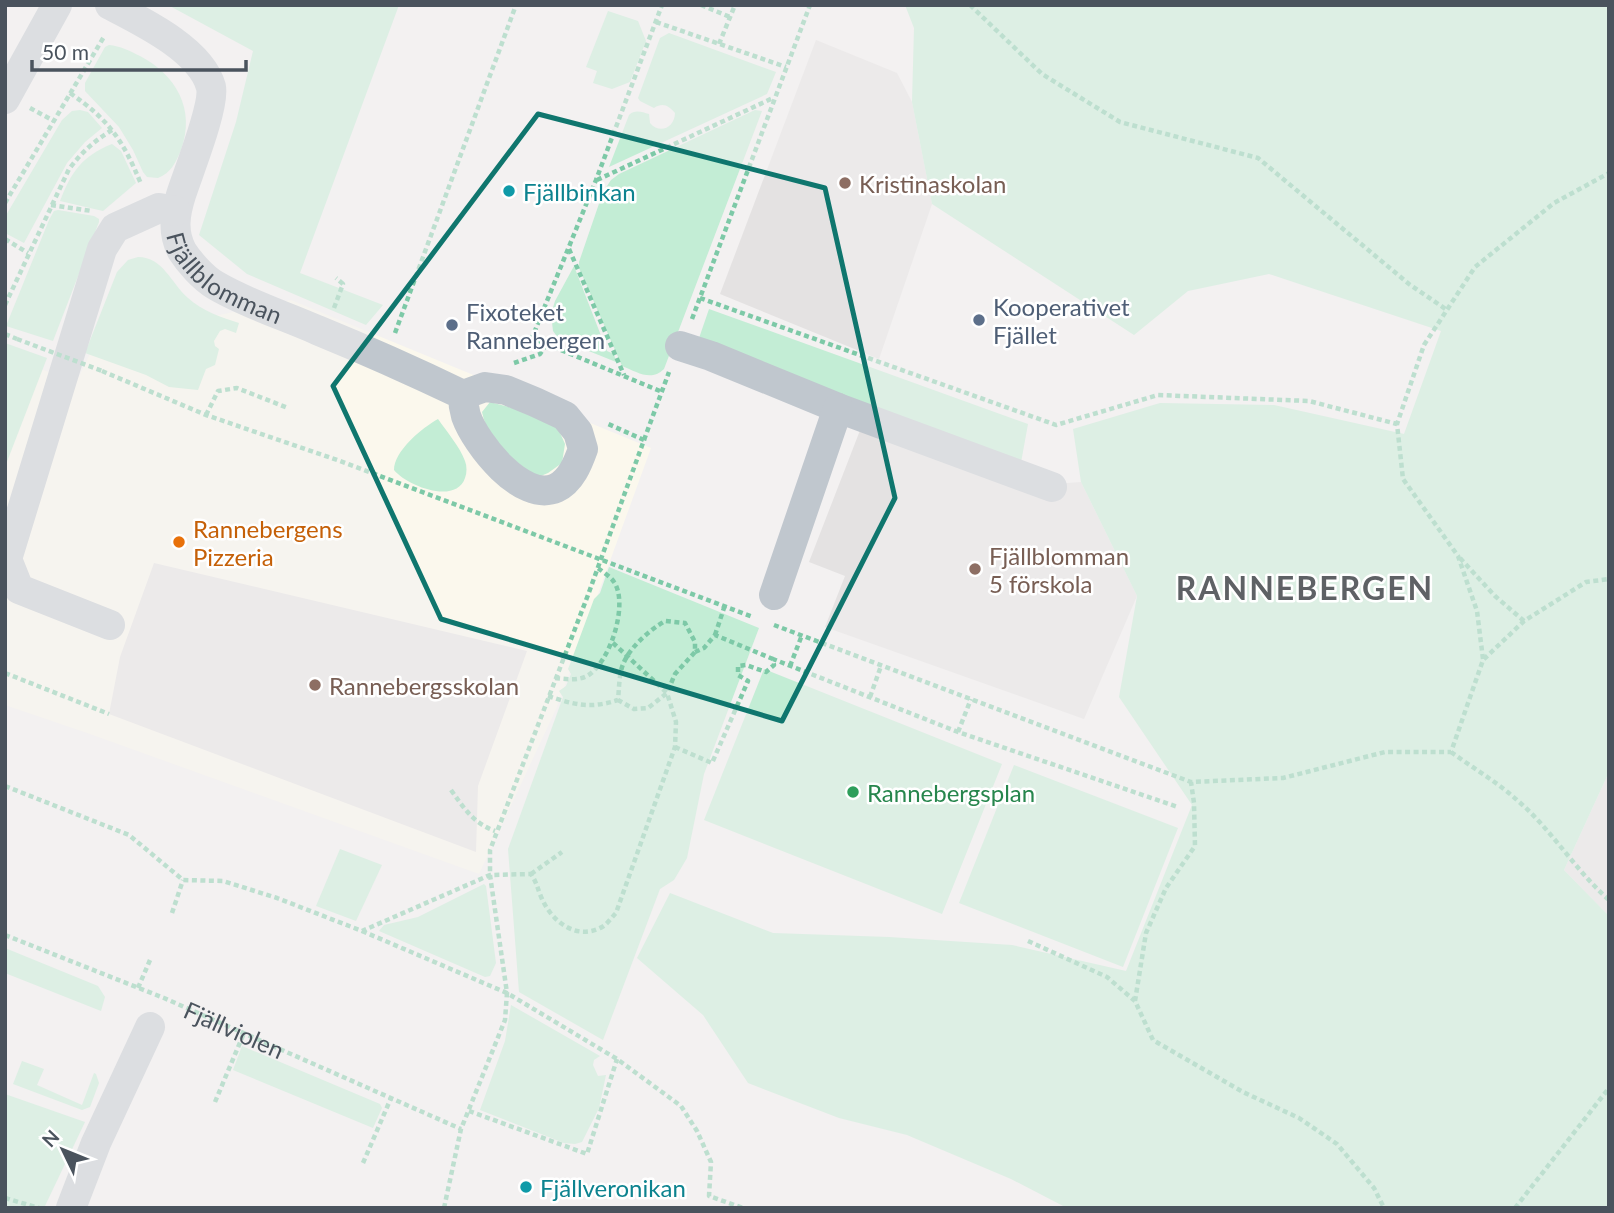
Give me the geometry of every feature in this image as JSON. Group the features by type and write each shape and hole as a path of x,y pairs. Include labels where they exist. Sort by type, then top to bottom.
{"street":[{"path":"5,99 57,5"},
{"name":"Fjällblomman","path":"115,8 183,48 201,66 211,89 206,117 164,211 183,252 212,284 463,395"},
{"path":"110,625 19,589 7,559 102,249 115,228 164,211"},
{"path":"680,346 1052,487"},
{"path":"485,387 506,390 565,416 578,432 583,449 571,476 556,488 539,490 525,486 509,475 486,450 467,418 463,395 485,387"},
{"path":"767,607 838,408"},
{"name":"Fjällviolen","path":"71,1208 96,1143 150,1027"}],"path":[{"path":"389,360 402,312 516,5"},
{"path":"660,391 532,338 596,180 662,5"},
{"path":"701,5 730,17"},
{"path":"719,44 735,5"},
{"path":"444,1208 461,1129 505,1020 507,993 490,875 490,850 495,831 598,568 660,391 700,298 810,5"},
{"path":"970,5 1042,74 1120,122 1258,158 1409,284 1447,310"},
{"path":"5,203 70,93 115,8"},
{"path":"656,22 786,67"},
{"path":"70,93 96,111 112,131 164,211"},
{"path":"596,180 774,97"},
{"path":"5,305 69,169 96,139 112,131"},
{"path":"1524,621 1495,596 1458,556 1403,479 1397,425 1424,345 1475,267 1554,202 1609,173"},
{"path":"51,205 97,212 120,226"},
{"path":"5,239 28,253"},
{"path":"569,248 625,377"},
{"path":"700,298 1056,425 1158,395 1309,401 1397,425"},
{"path":"5,334 206,415 340,461 725,606 767,607"},
{"path":"206,415 218,391 237,388 288,408"},
{"path":"578,432 607,422 644,440"},
{"path":"1451,752 1483,660 1477,611 1458,556"},
{"path":"555,678 578,679 591,673 612,642 617,626 619,595 614,582 598,568"},
{"path":"1483,660 1524,621 1586,582 1609,579"},
{"path":"548,696 582,706 618,700 634,709 648,708 667,693 675,674 715,635 725,606"},
{"path":"618,700 621,669 628,655 665,621 685,623 695,642 695,652"},
{"path":"770,624 1191,782 1283,778 1385,752 1451,752 1518,800 1568,854 1590,884 1609,900"},
{"path":"715,635 958,732 1178,807"},
{"path":"790,666 802,635"},
{"path":"531,874 552,916 568,929 583,932 601,928 616,913 675,747 676,723 667,693 612,642"},
{"path":"675,747 712,763 748,681 738,675 738,666 747,665 766,672 774,665 773,659"},
{"path":"870,697 881,666"},
{"path":"5,673 109,714"},
{"path":"958,732 971,699"},
{"path":"1135,1001 1146,933 1166,888 1195,846 1191,782"},
{"path":"5,786 129,835 183,880 223,881 278,898 362,930 507,993 617,1059 681,1106 697,1131 711,1162 709,1196 743,1208"},
{"path":"452,790 471,817 482,826 495,831"},
{"path":"362,930 490,875 531,874 562,852"},
{"path":"172,913 183,880"},
{"name":"Fjällviolen","path":"5,935 244,1033 461,1129"},
{"path":"1028,941 1107,977 1135,1001 1153,1040 1243,1092 1299,1118 1338,1144 1374,1188 1384,1208"},
{"path":"138,988 150,960"},
{"path":"215,1102 244,1033"},
{"path":"469,1111 587,1154 617,1059"},
{"path":"1515,1207 1609,1088"},
{"path":"363,1163 391,1098"},
{"path":"5,1198 39,1208"}],"highlighted area":[{"path":"538,114 825,188 895,498 782,721 441,619 333,386"}],"shaded area":[{"name":"Kristinaskolan","path":"816,40 897,73 912,102 932,204 879,359 720,294"},
{"path":"291,300 651,448 557,707 479,874 5,705 5,443 34,367 77,381 96,341"},
{"name":"Fjällblomman 5 förskola","path":"864,420 1041,485 1081,482 1137,596 1084,719 825,627 845,576 809,562"},
{"name":"Rannebergsskolan","path":"154,563 527,651 478,786 476,852 109,714 120,657"},
{"path":"1609,772 1609,916 1564,870"}],"green space":[{"path":"168,5 399,5 300,273 383,305 366,325 247,274 199,235 236,122 253,51"},
{"path":"905,5 1609,5 1609,772 1564,870 1609,916 1609,1208 1067,1208 1011,1179 907,1135 839,1118 748,1083 703,1015 637,958 670,893 773,933 1012,945 1126,971 1192,805 1119,697 1137,596 1081,482 1073,429 1160,403 1274,405 1404,434 1441,331 1269,274 1188,291 1134,335 932,204 912,102 914,28"},
{"path":"608,11 638,21 646,41 630,82 612,89 593,83 597,71 586,67"},
{"path":"669,33 776,72 767,94 609,167 631,113 639,111 649,114 650,123 662,129 670,125 674,118 675,113 668,107 660,105 654,108 638,98 660,38"},
{"path":"109,45 129,51 153,64 173,83 180,95 186,121 185,135 175,163 158,178 147,177 119,127 85,91 85,83 105,47"},
{"path":"755,110 762,111 664,369 649,375 622,366 579,268 603,192 619,174"},
{"path":"72,111 88,112 102,128 85,142 67,163 24,243 5,233 5,217 62,120"},
{"path":"112,144 121,151 136,183 103,211 60,201 79,166 93,154"},
{"path":"54,211 94,216 99,222 53,341 6,326 49,220"},
{"path":"138,257 154,261 199,307 239,323 236,333 225,329 220,331 214,341 219,349 215,365 206,369 198,390 169,387 146,375 85,353 117,272 128,260"},
{"path":"574,266 607,351 614,354 616,362 559,339 553,331 551,314 555,301"},
{"path":"709,309 1028,424 1020,468 698,341"},
{"path":"5,343 47,358 5,467"},
{"path":"490,402 524,411 557,426 565,444 562,463 536,478 519,464 496,441 485,423 482,412"},
{"path":"438,419 460,450 466,465 465,478 460,486 442,492 409,482 394,470 404,448 424,428"},
{"path":"609,567 759,628 704,774 687,858 674,880 660,889 603,1040 519,992 508,849 563,697 559,691 566,686 571,674 568,669"},
{"name":"Rannebergsplan","path":"764,669 1002,764 942,914 704,820"},
{"path":"1014,765 1178,828 1123,967 959,903"},
{"path":"340,849 382,865 356,921 316,906"},
{"path":"484,884 496,963 490,976 485,977 379,931 384,925 418,917"},
{"path":"5,948 98,986 105,997 101,1011 5,973"},
{"path":"511,1005 600,1056 594,1060 593,1065 598,1076 606,1075 599,1108 582,1142 564,1143 480,1110 505,1041"},
{"path":"242,1046 380,1104 382,1108 373,1128 233,1070"},
{"path":"22,1061 44,1069 37,1085 82,1105 94,1073 96,1074 99,1083 90,1107 82,1110 13,1084"},
{"path":"5,1094 85,1122 44,1208 5,1208"}],"place":[{"name":"Kristinaskolan","path":"845,183"},
{"name":"Fjällbinkan","path":"509,191"},
{"name":"Kooperativet Fjället","path":"979,320"},
{"name":"Fixoteket Rannebergen","path":"452,325"},
{"name":"Rannebergens Pizzeria","path":"179,542"},
{"name":"Fjällblomman 5 förskola","path":"975,569"},
{"name":"Rannebergsskolan","path":"315,685"},
{"name":"Rannebergsplan","path":"853,792"},
{"name":"Fjällveronikan","path":"526,1187"}],"district":[{"name":"RANNEBERGEN","path":"1305,587"}]}
